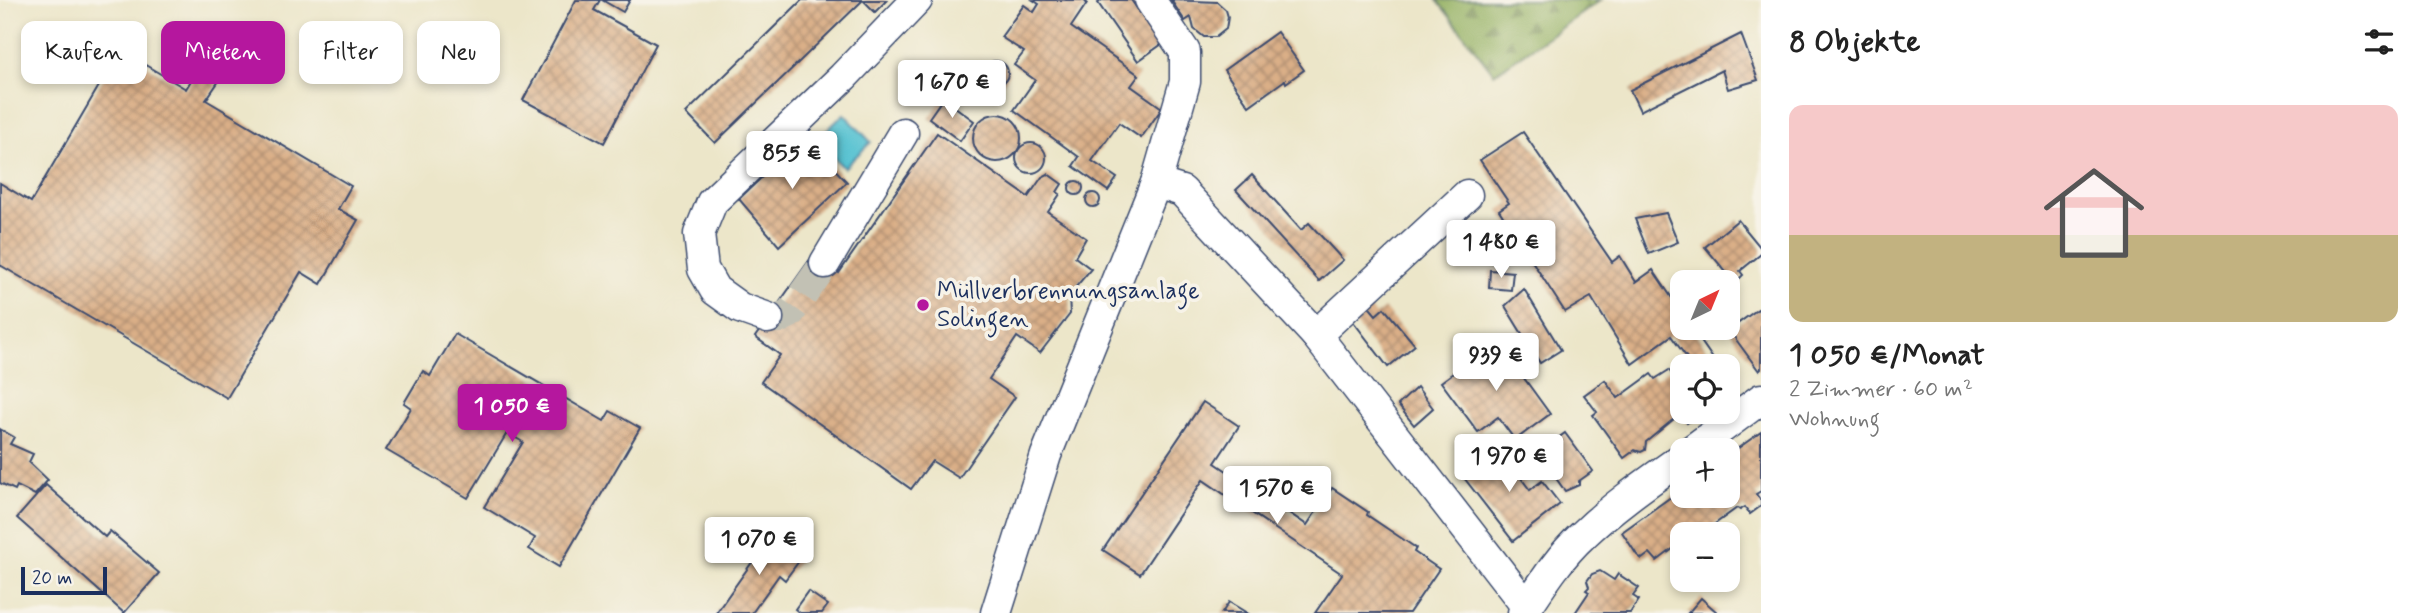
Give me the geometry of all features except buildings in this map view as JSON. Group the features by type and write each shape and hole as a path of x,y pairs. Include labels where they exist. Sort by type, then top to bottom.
{"street":[{"path":"768,318 740,308 715,290 702,269 699,234 712,202 843,77 917,0"},
{"path":"996,613 1046,455 1157,183 1185,82 1185,51 1150,0"},
{"path":"825,263 903,133"},
{"path":"1157,183 1182,191 1316,335 1525,610 1560,560 1583,535 1670,466"},
{"path":"1316,335 1466,195"},
{"path":"1708,438 1761,399"}],"green space":[{"path":"1437,0 1601,0 1494,74"}],"water":[{"path":"844,114 871,142 844,168 817,140"}],"tunnel":[{"path":"768,318 780,318 790,313 825,263"}],"place":[{"name":"Müllverbrennungsanlage Solingen","path":"923,305"}]}
